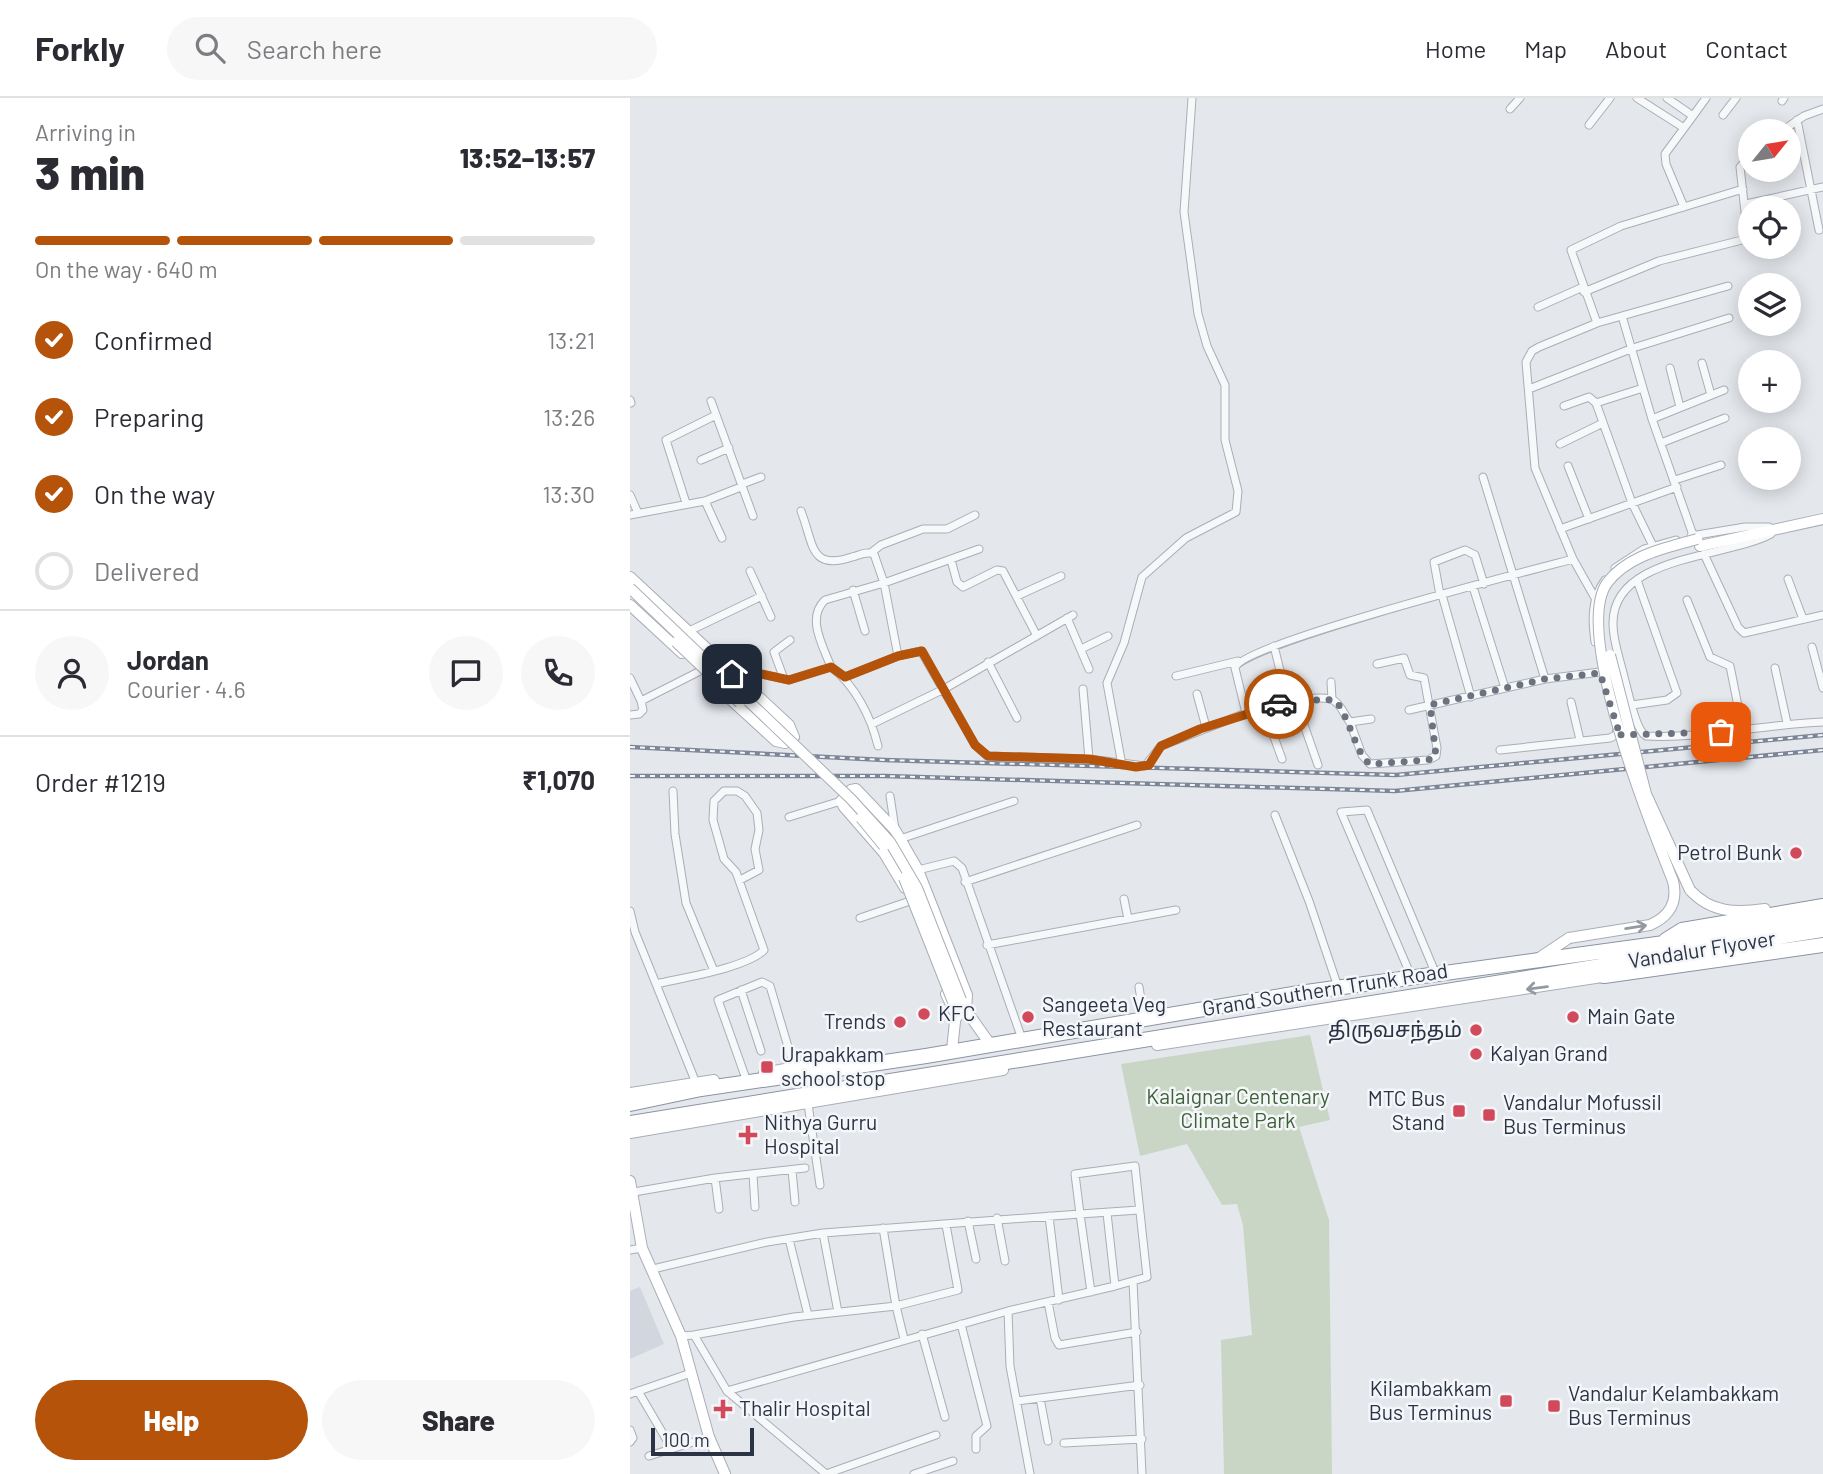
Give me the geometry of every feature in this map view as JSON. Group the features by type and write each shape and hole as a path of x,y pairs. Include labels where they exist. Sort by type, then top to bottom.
{"highway":[{"path":"1662,943 1682,930 1823,904"},
{"name":"Vandalur Flyover","path":"1662,943 1823,917"},
{"name":"Vandalur Flyover","path":"1582,970 1823,930"},
{"name":"Grand Southern Trunk Road","path":"868,1064 1435,972 1662,943"},
{"path":"1582,970 1604,976 1823,945"},
{"name":"Grand Southern Trunk Road","path":"630,1123 992,1062 1582,970"},
{"path":"630,1104 701,1089 868,1064"}],"street":[{"path":"1122,765 1107,683 1124,643 1142,577 1186,538 1236,512 1238,491 1225,440 1225,385 1198,314 1184,212 1192,98"},
{"path":"1510,109 1520,98"},
{"path":"1589,125 1610,98"},
{"path":"1637,98 1684,128"},
{"path":"1667,98 1693,116"},
{"path":"1684,206 1664,158 1667,149 1706,98"},
{"path":"1723,115 1736,98"},
{"path":"1799,119 1823,109"},
{"path":"1801,142 1819,230"},
{"path":"1742,182 1744,196"},
{"path":"1783,196 1823,187"},
{"path":"1597,323 1570,250 1621,226 1743,189"},
{"path":"1538,307 1659,261 1738,241"},
{"path":"1595,598 1573,559 1535,468 1526,362 1532,351 1597,323 1728,286"},
{"path":"1622,316 1652,419 1693,536"},
{"path":"1529,389 1633,348 1729,318"},
{"path":"1702,363 1712,395"},
{"path":"1670,368 1680,407"},
{"path":"1596,403 1643,388"},
{"path":"1652,419 1724,390"},
{"path":"1564,406 1589,397 1596,403 1632,503 1653,546"},
{"path":"711,401 753,516"},
{"path":"686,503 666,440 716,415"},
{"path":"1661,443 1725,418"},
{"path":"1560,444 1603,423"},
{"path":"701,460 729,448"},
{"path":"1560,529 1632,503 1721,465"},
{"path":"1568,466 1589,519"},
{"path":"630,495 634,514 705,501 761,477"},
{"path":"1483,477 1545,679"},
{"path":"705,501 722,538"},
{"path":"801,511 817,553 824,561 835,563 872,552 881,545 923,528 947,529 975,515"},
{"path":"1823,519 1737,536 1646,561 1628,570 1608,593 1604,609 1605,637 1646,794 1690,890 1709,906 1723,911 1743,912 1823,904"},
{"path":"1616,735 1618,729 1600,673 1593,625 1595,598 1614,569 1632,554 1693,536 1745,527 1780,528"},
{"path":"1643,735 1614,640 1613,622 1621,594 1637,580 1658,569 1757,540 1780,528"},
{"path":"1539,958 1569,938 1650,925 1670,910 1676,896 1632,777 1600,643 1597,619 1600,596 1614,576 1633,560 1731,532 1737,536"},
{"path":"878,746 872,724 845,677 831,667 817,630 816,612 825,600 884,583 979,549"},
{"path":"1471,697 1434,562 1465,550 1475,555 1484,584"},
{"path":"872,552 884,583 898,656"},
{"path":"1704,554 1741,631 1749,633 1823,615"},
{"path":"1176,676 1238,661 1274,646 1441,595 1573,559"},
{"path":"951,560 961,586 1001,569 1037,636"},
{"path":"750,571 771,617"},
{"path":"1017,596 1061,576"},
{"path":"630,577 789,725 794,737 790,741 776,741 630,605"},
{"path":"1788,579 1803,619"},
{"path":"1632,705 1667,700 1677,693 1637,580"},
{"path":"1473,587 1505,688"},
{"path":"630,588 851,799 890,842 917,888 961,1015"},
{"path":"853,590 865,631"},
{"path":"687,632 762,596"},
{"path":"630,598 856,814 887,850 913,896 957,1001"},
{"path":"1687,600 1708,654 1713,660 1730,666 1743,731"},
{"path":"872,724 944,689 1070,617 1089,669"},
{"path":"1080,649 1108,636"},
{"path":"784,680 774,652 790,640"},
{"path":"1274,646 1292,703 1318,765"},
{"path":"1812,647 1823,688"},
{"path":"845,677 898,656 922,651 975,745 988,756 1089,759 1122,765 1149,765 1161,746 1264,707 1332,699"},
{"path":"1331,682 1332,699 1350,722 1362,755 1370,764 1428,760 1437,753 1424,678 1410,675 1404,658 1377,664"},
{"path":"1238,661 1235,668 1246,713"},
{"path":"988,662 1017,718"},
{"path":"641,701 699,669 724,666 784,680 831,667"},
{"path":"1776,668 1787,723"},
{"path":"1409,710 1545,679 1600,673"},
{"path":"630,678 643,710 639,714 630,715"},
{"path":"1083,689 1089,759"},
{"path":"1197,694 1206,727"},
{"path":"1571,702 1580,740"},
{"path":"1264,707 1282,759"},
{"path":"1350,722 1371,719"},
{"path":"1500,750 1616,735 1743,731 1787,723 1823,722"},
{"path":"789,817 841,801 851,790 856,789 897,834 918,870 967,995 952,1050"},
{"path":"673,791 675,834 686,903 714,971"},
{"path":"656,984 714,971 755,957 764,950 740,880 724,859 713,820 714,801 724,791 745,796 760,823 755,849 759,872 740,880"},
{"path":"890,796 897,834"},
{"path":"841,801 884,853 910,901 941,985 961,1015 990,1044"},
{"path":"897,834 1014,801"},
{"path":"1411,976 1341,812 1367,810 1435,972"},
{"path":"1275,815 1339,988"},
{"path":"965,882 1137,825"},
{"path":"918,870 954,861 962,868 1022,1039"},
{"path":"1124,900 1128,919"},
{"path":"860,918 910,901"},
{"path":"987,945 1175,910"},
{"path":"630,911 635,932 696,1083"},
{"path":"630,1133 1109,1052 1604,976"},
{"path":"745,1076 718,1000 762,982 770,986 794,1067"},
{"path":"1139,986 1144,1019"},
{"path":"741,990 761,1051"},
{"path":"630,1093 832,1060 868,1064"},
{"path":"807,1104 820,1185"},
{"path":"727,1391 922,1334 1008,1311 1091,1293 1147,1278 1135,1166 1075,1174 1091,1293"},
{"path":"725,1474 709,1437 681,1336 642,1248 632,1187 805,1168"},
{"path":"792,1170 796,1202"},
{"path":"753,1174 754,1207"},
{"path":"715,1178 719,1209"},
{"path":"653,1269 823,1233 946,1225 997,1218 1139,1210"},
{"path":"1107,1213 1115,1286"},
{"path":"1049,1216 1059,1300"},
{"path":"997,1218 1004,1261"},
{"path":"968,1221 976,1259"},
{"path":"681,1336 808,1315 896,1306 958,1290 946,1225"},
{"path":"883,1228 904,1339"},
{"path":"823,1233 838,1311"},
{"path":"789,1239 808,1315"},
{"path":"630,1250 642,1248"},
{"path":"1133,1281 1140,1385 1142,1474"},
{"path":"1048,1302 1055,1338 1059,1345 1137,1332"},
{"path":"1008,1311 1010,1366 1030,1474"},
{"path":"961,1324 987,1426 976,1435 976,1448"},
{"path":"922,1334 945,1417"},
{"path":"694,1335 727,1391 826,1474 936,1435"},
{"path":"672,1449 634,1393 691,1373"},
{"path":"1017,1401 1140,1385"},
{"path":"1040,1398 1048,1441"},
{"path":"630,1430 633,1437 630,1442"},
{"path":"649,1456 709,1437"},
{"path":"1064,1443 1142,1439"},
{"path":"914,1474 953,1461"}],"shaded area":[{"path":"640,1287 664,1344 630,1359 630,1291"}],"green space":[{"name":"Kalaignar Centenary Climate Park","path":"1310,1035 1330,1120 1299,1127 1329,1220 1332,1474 1224,1474 1221,1340 1252,1335 1243,1225 1237,1204 1222,1205 1187,1144 1140,1156 1121,1064"}],"railway":[{"path":"630,747 884,760 1396,775 1823,735"},
{"path":"630,776 885,776 1395,791 1823,750"}],"way so far":[{"path":"1279,704 1325,699 1336,701 1350,722 1364,760 1370,764 1428,760 1436,756 1430,705 1545,679 1600,673 1618,729 1616,735 1721,732"}],"place":[{"name":"Petrol Bunk","path":"1796,853"},
{"name":"KFC","path":"924,1014"},
{"name":"Sangeeta Veg Restaurant","path":"1028,1017"},
{"name":"Main Gate","path":"1573,1017"},
{"name":"Trends","path":"900,1022"},
{"name":"திருவசந்தம்","path":"1476,1030"},
{"name":"Kalyan Grand","path":"1476,1054"},
{"name":"Urapakkam school stop","path":"767,1067"},
{"name":"MTC Bus Stand","path":"1459,1111"},
{"name":"Vandalur Mofussil Bus Terminus","path":"1489,1115"},
{"name":"Nithya Gurru Hospital","path":"748,1135"},
{"name":"Kilambakkam Bus Terminus","path":"1506,1401"},
{"name":"Vandalur Kelambakkam Bus Terminus","path":"1554,1406"},
{"name":"Thalir Hospital","path":"723,1409"}],"route":[{"path":"732,674 724,666 789,680 831,667 845,677 918,650 922,651 927,659 982,753 993,757 1089,759 1136,767 1149,765 1155,751 1161,746 1200,729 1279,704"}]}
